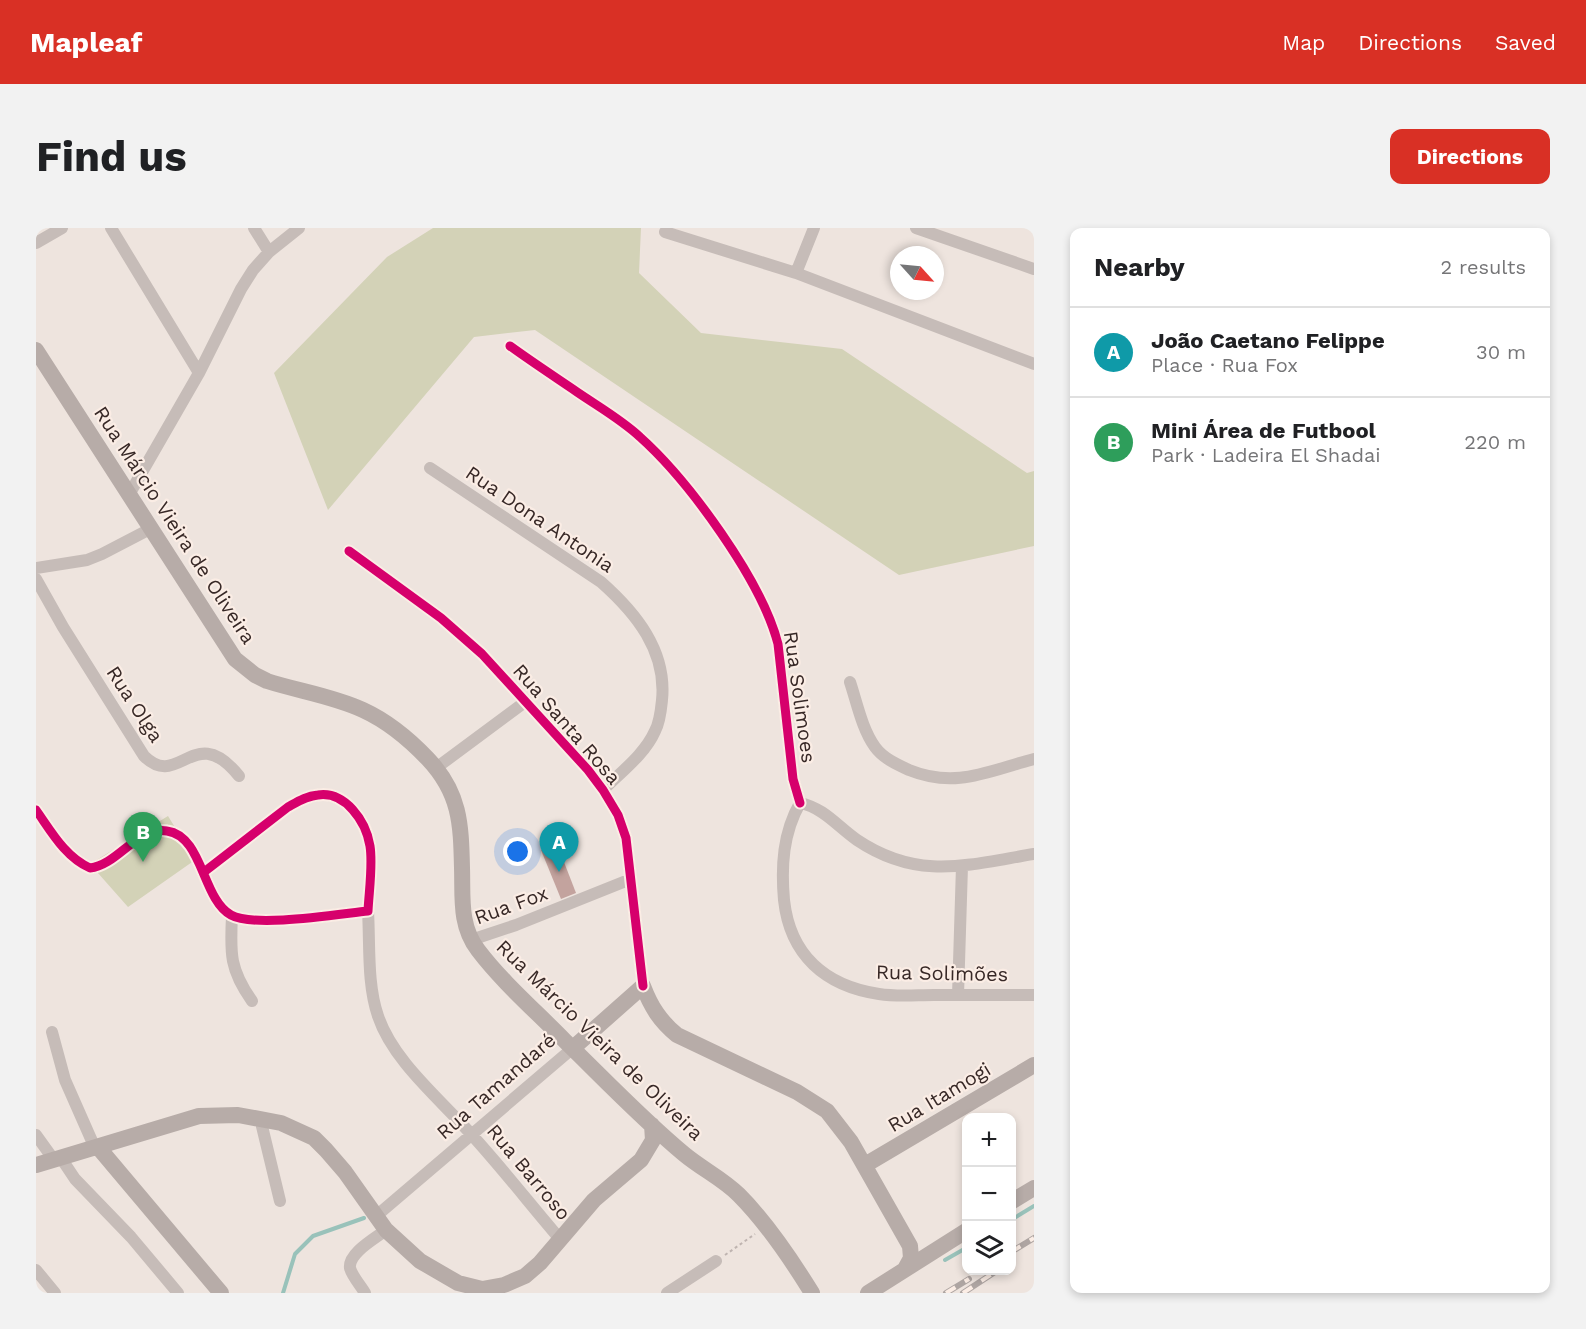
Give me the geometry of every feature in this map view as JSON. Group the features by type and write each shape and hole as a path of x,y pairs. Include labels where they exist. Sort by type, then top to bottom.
{"main road":[{"name":"Rua Márcio Vieira de Oliveira","path":"36,350 235,659 244,668 267,681 362,710 382,720 402,735 436,768 452,791 459,813 462,868 461,906 471,940 487,960 573,1048 652,1125 685,1155 738,1194 765,1226 812,1293"},
{"name":"Rua Tamandaré","path":"573,1048 643,986"},
{"name":"Rua Santa Rosa","path":"643,986 662,1023 677,1035 797,1092 827,1111 840,1125 865,1165 910,1246"},
{"name":"Rua Itamogi","path":"865,1165 1034,1065"},
{"path":"36,1165 199,1116 222,1114 260,1118 299,1130 314,1138 345,1172 386,1230 420,1261 458,1283 482,1288 504,1286 525,1276 540,1263 594,1200 641,1160 653,1140 652,1125"},
{"path":"97,1147 221,1293"},
{"path":"641,1160 661,1155 685,1155"},
{"path":"1016,1199 1034,1188"},
{"path":"868,1293 962,1234"},
{"path":"905,1269 911,1258 910,1246 921,1251 934,1251"}],"street":[{"path":"36,243 62,228"},
{"path":"111,228 199,373"},
{"path":"254,228 269,252"},
{"path":"130,493 199,373 241,289 269,252 299,228"},
{"path":"796,273 814,228"},
{"path":"916,228 1034,270"},
{"path":"665,232 796,273 1034,364"},
{"name":"Rua Solimoes","path":"510,346 640,436 659,455 701,506 742,566 766,610 776,635 793,779 800,803"},
{"name":"Rua Dona Antonia","path":"430,468 601,582 636,617 652,641 661,669 663,691 661,712 655,732 644,749 603,790"},
{"path":"36,568 87,560 102,555 152,528"},
{"name":"Rua Santa Rosa","path":"350,551 441,618 483,654 588,770 603,790 624,829 643,986"},
{"name":"Rua Olga","path":"36,579 76,647 150,762 158,767 166,767 176,765 198,753 209,753 230,765 239,776"},
{"path":"850,682 864,726 876,749 894,763 912,771 947,780 963,778 1034,759"},
{"path":"436,768 525,702"},
{"name":"Rua Barroso","path":"204,872 303,798 319,794 336,796 352,810 366,830 370,847 368,911 372,989 378,1016 389,1039 405,1061 472,1134 560,1239"},
{"path":"800,803 820,810 856,839 896,860 919,866 943,868 1034,854"},
{"name":"Rua Solimões","path":"800,803 792,817 785,843 783,887 786,914 792,935 803,954 818,969 832,978 865,991 882,994 1034,995"},
{"path":"36,810 57,840 73,857 90,868 101,865 146,835 164,830 180,837 204,872 222,909 243,920 368,911"},
{"path":"958,995 962,866"},
{"name":"Rua Fox","path":"471,940 516,925 631,879"},
{"path":"232,916 230,940 234,971 252,1001"},
{"path":"52,1032 65,1080 97,1147"},
{"name":"Rua Tamandaré","path":"375,1216 573,1048"},
{"path":"260,1118 280,1201"},
{"path":"36,1135 131,1237 178,1293"},
{"path":"365,1293 351,1270 350,1264 357,1252 386,1230"},
{"path":"667,1293 716,1261"},
{"path":"36,1270 55,1293"}],"path":[{"path":"734,1249 765,1226"}],"green space":[{"path":"433,228 641,228 639,273 701,333 842,349 1027,473 1034,471 1034,546 899,575 535,330 474,337 328,510 274,373 387,257"},
{"path":"168,816 195,860 128,907 90,864"}],"building":[{"path":"557,844 576,893 561,899 541,850"}],"waterway":[{"path":"1016,1217 1034,1206"},
{"path":"283,1293 295,1254 313,1236 364,1218"},
{"path":"945,1260 962,1250"}],"railway":[{"path":"1016,1249 1034,1238"},
{"path":"963,1293 990,1275"},
{"path":"946,1293 969,1279"}],"cycle path":[{"path":"510,346 618,419 640,437 701,505 740,562 757,591 778,644 793,779 800,803"},
{"path":"349,551 441,618 482,654 588,770 603,790 618,815 626,838 643,986"},
{"path":"36,810 66,850 90,868 110,860 146,834 167,831 179,835 188,844 221,907 231,915 242,919 297,919 368,911 371,878 368,836 353,810 337,798 328,795 310,797 288,807 204,872"}],"place":[{"name":"Mini Área de Futbool","path":"143,862"},
{"name":"João Caetano Felippe","path":"559,872"}]}
